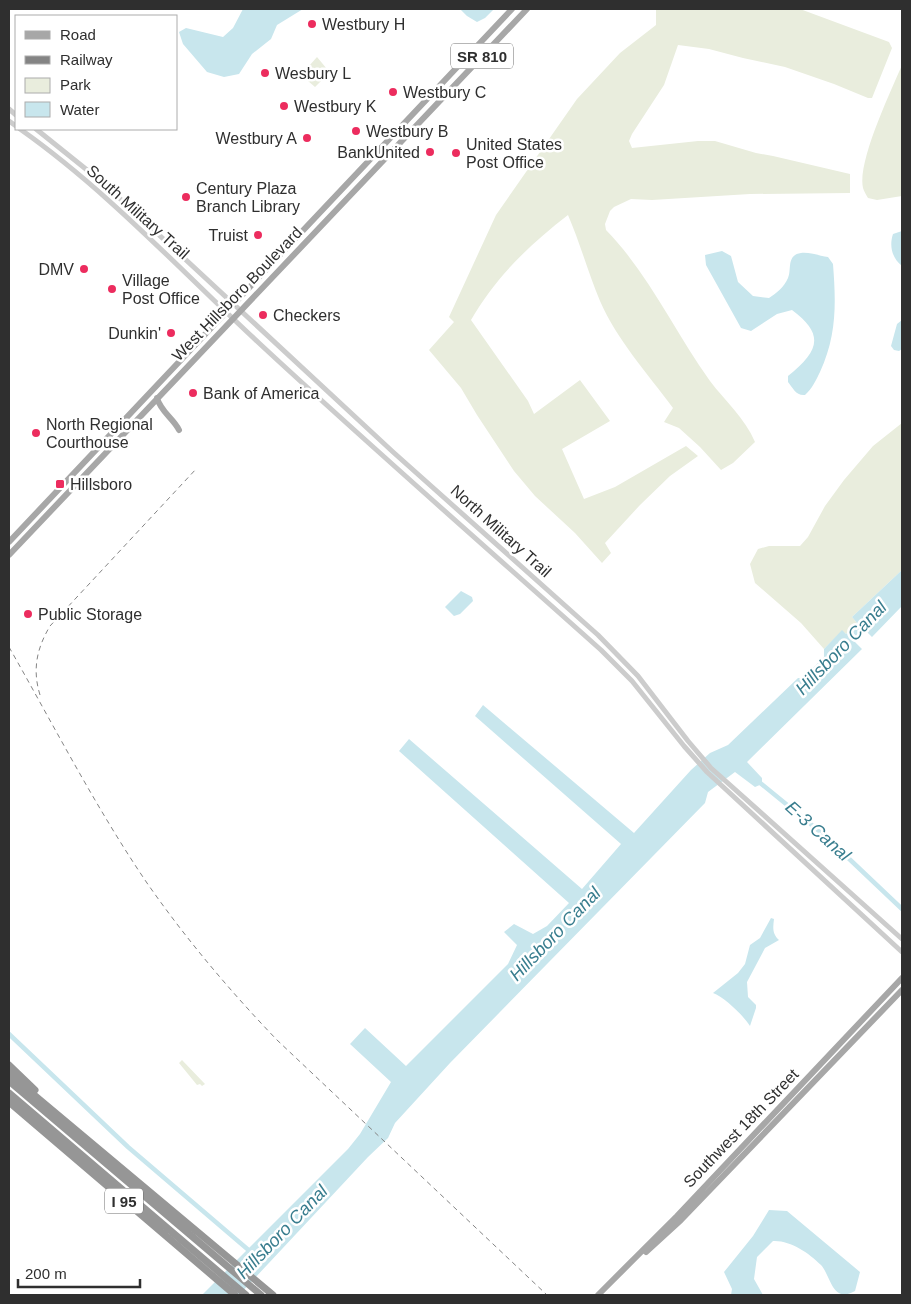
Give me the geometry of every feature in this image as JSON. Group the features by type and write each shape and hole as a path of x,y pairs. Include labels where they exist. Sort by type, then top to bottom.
{"highway":[{"path":"9,1065 63,1114 82,1135"},
{"name":"I 95","path":"9,1074 256,1287 273,1295"},
{"path":"9,1081 226,1261"},
{"path":"9,1093 215,1274 246,1295"},
{"name":"I 95","path":"9,1102 36,1127 215,1274 235,1295"},
{"path":"9,1108 36,1127"},
{"path":"256,1287 261,1295"}],"main road":[{"name":"West Hillsboro Boulevard","path":"9,542 512,9"},
{"name":"West Hillsboro Boulevard","path":"10,554 527,9"},
{"path":"437,104 436,97 439,86"},
{"path":"428,98 430,104 429,112"},
{"path":"158,398 162,410 171,418 179,430"},
{"path":"71,490 74,473"},
{"path":"10,554 10,544 16,534"},
{"name":"Southwest 18th Street","path":"598,1295 902,978"},
{"name":"Southwest 18th Street","path":"602,1295 681,1220 902,990"}],"street":[{"name":"South Military Trail","path":"21,130 94,188 234,318"},
{"name":"South Military Trail","path":"37,130 102,182 241,311"},
{"name":"North Military Trail","path":"241,311 619,655 727,787"},
{"name":"North Military Trail","path":"234,318 376,451 601,650 632,680 696,761 727,787"},
{"path":"727,787 902,939"},
{"path":"727,787 902,952"}],"green space":[{"path":"656,9 800,9 889,42 892,48 872,98 868,98 785,67 709,49 678,45 664,85 629,141 632,148 715,141 756,153 850,174 850,193 750,194 652,200 631,199 610,211 605,224 606,230 635,265 710,381 751,433 755,442 733,463 721,470 679,428 664,422 673,408 624,343 607,315 568,215 526,250 491,290 471,320 528,401 534,414 580,380 610,421 562,449 584,499 615,487 686,446 698,456 670,476 605,543 611,553 602,563 575,533 535,496 514,471 461,388 429,350 454,322 449,317 496,215 577,99 620,53 656,25"},
{"path":"317,57 327,69 325,77 315,87 301,75"},
{"path":"902,65 902,196 877,200 868,198 863,188 865,161 876,126"},
{"path":"902,423 902,570 852,617 857,623 846,634 842,631 824,649 801,623 755,583 750,564 758,549 769,546 800,546 808,537 825,506 844,480 873,446"},
{"path":"182,1060 205,1084 202,1086 200,1084 197,1085 179,1063"}],"water":[{"path":"243,9 303,9 277,25 271,39 252,54 239,74 224,77 207,72 183,44 179,32 186,28 223,37 233,28"},
{"path":"460,9 494,9 485,18 477,22"},
{"path":"902,231 902,266 892,252 891,243 893,234"},
{"path":"722,251 731,256 738,282 753,296 769,298 780,290 786,281 789,275 791,260 796,254 807,253 828,257 833,264 835,306 830,345 820,372 805,395 795,391 788,382 788,376 806,359 811,351 814,336 810,327 792,310 777,314 751,331 741,328 706,265 705,255"},
{"path":"902,320 902,349 899,351 894,350 891,346 897,324"},
{"name":"Hillsboro Canal","path":"902,570 902,606 872,637 866,631 855,642 862,649 747,762 762,778 762,784 755,787 735,772 708,792 705,803 450,1063 395,1123 388,1138 239,1295 202,1295 348,1149 360,1134 391,1082 350,1044 365,1028 406,1066 508,964 517,945 504,932 514,924 533,934 547,926 569,903 399,751 409,739 582,889 621,844 475,716 483,705 634,833 691,770 710,753 728,745 798,678 803,678 824,657 824,649 842,630 846,634 857,623 852,617"},
{"path":"461,591 472,597 473,601 460,614 454,616 445,607"},
{"path":"771,918 774,919 774,933 779,940 765,948 747,982 748,997 756,1005 750,1026 733,1007 713,993 738,973 745,964 750,945 760,938"},
{"path":"769,1210 787,1211 860,1272 855,1291 841,1294 833,1287 821,1265 811,1256 792,1245 773,1241 757,1257 754,1279 763,1295 731,1295 732,1289 724,1272 753,1236"}],"waterway":[{"name":"E-3 Canal","path":"759,782 824,835 902,909"},
{"path":"9,1034 128,1147 252,1253"}],"railway":[{"path":"40,695 36,676 37,659 42,642 50,626 197,468"},
{"path":"9,647 128,855 162,904 209,964 277,1040 547,1295"}],"place":[{"name":"Westbury H","path":"312,24"},
{"name":"Wesbury L","path":"265,73"},
{"name":"Westbury C","path":"393,92"},
{"name":"Westbury K","path":"284,106"},
{"name":"Westbury B","path":"356,131"},
{"name":"Westbury A","path":"307,138"},
{"name":"BankUnited","path":"430,152"},
{"name":"United States Post Office","path":"456,153"},
{"name":"Century Plaza Branch Library","path":"186,197"},
{"name":"Truist","path":"258,235"},
{"name":"DMV","path":"84,269"},
{"name":"Village Post Office","path":"112,289"},
{"name":"Checkers","path":"263,315"},
{"name":"Dunkin'","path":"171,333"},
{"name":"Bank of America","path":"193,393"},
{"name":"North Regional Courthouse","path":"36,433"},
{"name":"Hillsboro","path":"60,484"},
{"name":"Public Storage","path":"28,614"}]}
